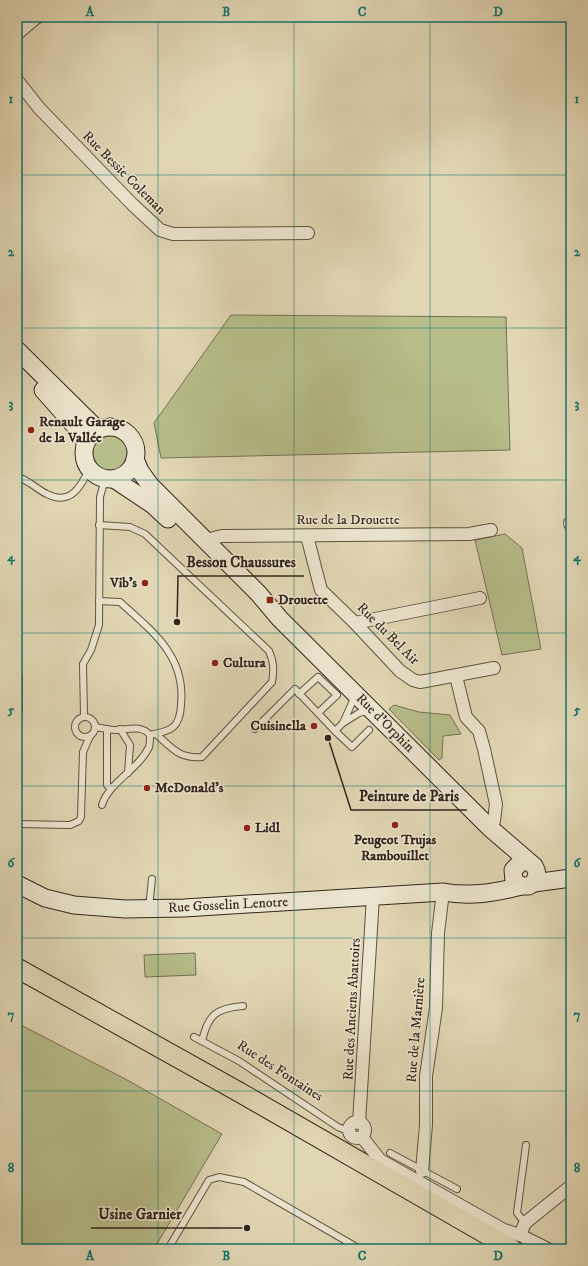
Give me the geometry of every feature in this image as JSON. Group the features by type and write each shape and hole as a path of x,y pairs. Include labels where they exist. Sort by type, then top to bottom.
{"main road":[{"path":"17,350 97,429"},
{"path":"17,362 82,434 85,442 84,456 89,469 99,477 109,479 128,472 135,459 135,444 126,432 112,426 97,429 85,442"},
{"name":"Rue d'Orphin","path":"135,459 140,471 150,485 201,542"},
{"name":"Rue d'Orphin","path":"109,479 153,505 201,542 258,593 280,619 490,828 524,873"},
{"name":"Rue Gosselin Lenotre","path":"17,884 45,898 74,905 125,909 184,908 443,892 456,887 496,881 524,873 571,868"},
{"name":"Rue Gosselin Lenotre","path":"524,873 571,878"},
{"path":"17,954 151,1030 237,1082 239,1092"},
{"path":"17,968 239,1092 516,1242"},
{"path":"17,983 78,1013 131,1042 491,1249"}],"street":[{"path":"17,17 37,17"},
{"path":"17,34 37,17"},
{"name":"Rue Bessie Coleman","path":"17,80 39,108 132,204 160,230 173,234 308,233"},
{"name":"Rue de la Drouette","path":"201,542 222,536 469,534 491,530"},
{"name":"Rue du Bel Air","path":"307,536 320,590 355,623 400,671 413,680 420,682 494,668"},
{"path":"355,623 480,598"},
{"path":"456,676 466,717 479,731 484,750 496,804 494,821 490,828"},
{"name":"Rue de la Marnière","path":"422,1171 426,1125 426,1076 436,1008 438,933 443,892"},
{"name":"Rue des Anciens Abattoirs","path":"359,1123 373,897"},
{"path":"359,1123 364,1128 362,1137 352,1137 348,1131 352,1124 359,1123"},
{"path":"362,1137 380,1160 504,1230 516,1242 548,1249"},
{"path":"516,1242 525,1223 571,1186"}],"lane":[{"path":"17,477 23,478 48,494 63,497 71,495 77,491 89,469"},
{"path":"84,717 83,664 91,650 99,625 100,497 109,479"},
{"path":"96,727 119,730 131,727 146,730 180,755 190,758 202,758 272,682 274,669 273,659 269,652 145,534 130,527 99,526"},
{"path":"99,601 120,602 144,624 169,651 176,662 181,681 180,718 175,727 166,732 153,735"},
{"path":"17,674 19,676 19,703 17,718"},
{"path":"300,694 318,677 337,695 318,713"},
{"path":"255,729 295,689 352,747 369,730"},
{"path":"343,723 352,706 356,694"},
{"path":"335,731 343,723 359,713 372,709"},
{"path":"17,824 70,825 79,821 81,817 83,752 96,727 90,718 84,717 78,720 75,726 77,733 84,737 90,736"},
{"path":"107,729 107,785 111,789"},
{"path":"119,730 130,746 128,773"},
{"path":"102,805 104,796 128,773 149,747 153,735"},
{"path":"149,909 152,879"},
{"path":"202,1041 206,1025 211,1017 220,1010 230,1007 243,1006"},
{"name":"Rue des Fontaines","path":"194,1037 239,1061 338,1127 348,1131"},
{"path":"525,1223 517,1213 526,1145"},
{"path":"390,1153 457,1189"},
{"path":"168,1249 209,1180 219,1177 244,1182 360,1249"}],"green space":[{"path":"231,315 506,317 510,450 161,458 154,423"},
{"path":"106,433 114,433 124,438 128,445 128,459 124,466 114,471 106,471 96,466 94,463 91,456 91,448 96,438 99,436"},
{"path":"505,534 522,548 541,649 502,655 475,540"},
{"path":"394,705 419,712 450,715 461,734 443,736 442,758 439,760 389,709"},
{"path":"195,953 196,975 145,977 144,955"},
{"path":"17,1023 129,1081 222,1134 154,1249 17,1249"}],"place":[{"name":"Renault Garage de la Vallée","path":"31,430"},
{"name":"Vib's","path":"145,583"},
{"name":"Drouette","path":"270,600"},
{"name":"Besson Chaussures","path":"177,622"},
{"name":"Cultura","path":"215,663"},
{"name":"Cuisinella","path":"314,726"},
{"name":"Peinture de Paris","path":"328,738"},
{"name":"McDonald's","path":"147,788"},
{"name":"Peugeot Trujas Rambouillet","path":"395,825"},
{"name":"Lidl","path":"247,828"},
{"name":"Usine Garnier","path":"247,1228"}]}
